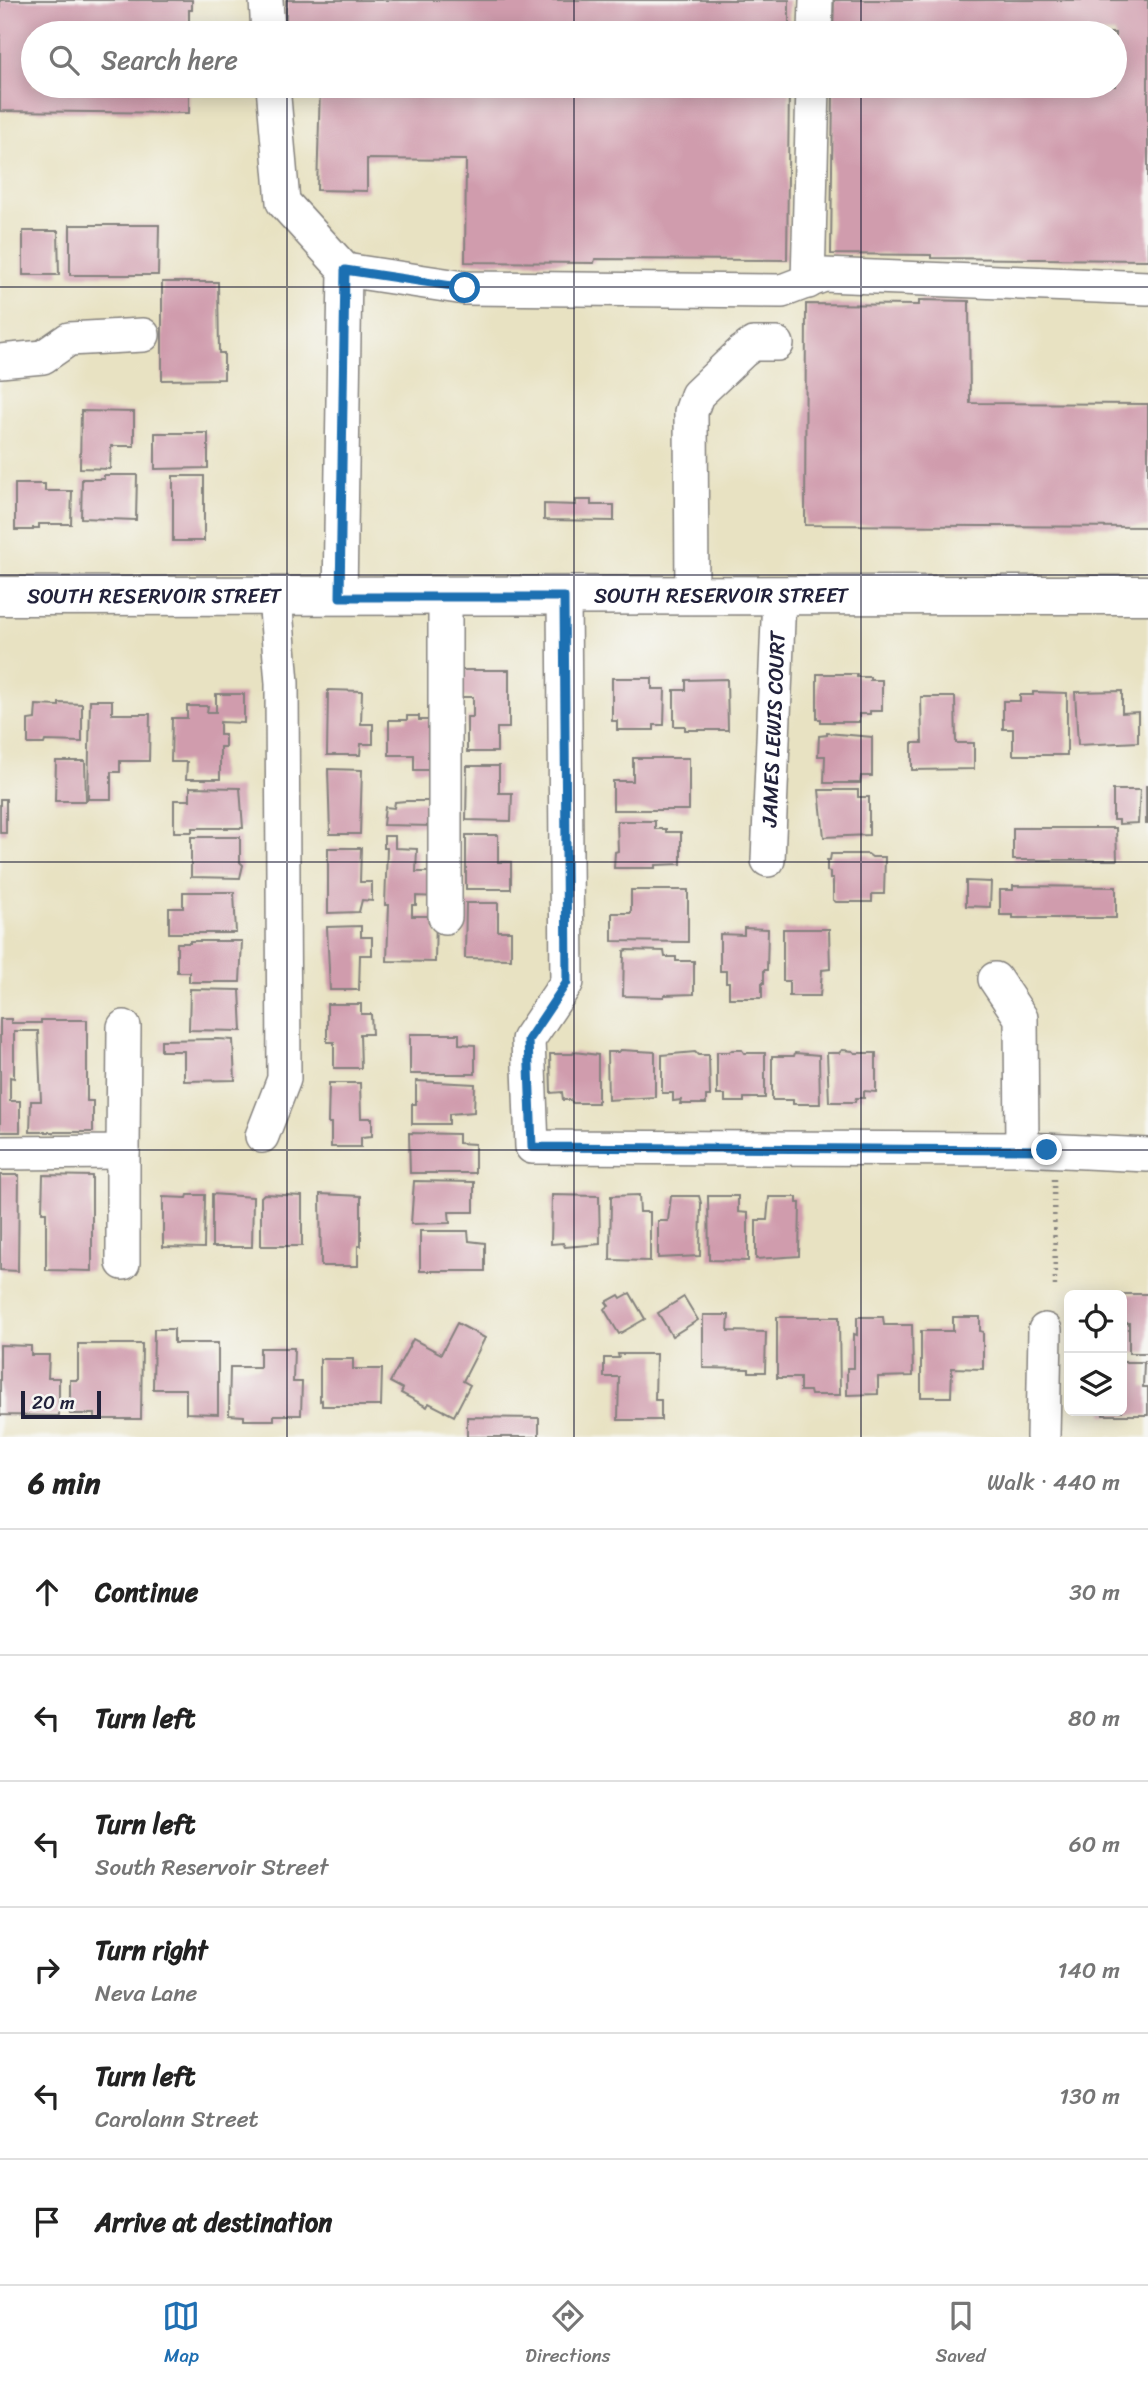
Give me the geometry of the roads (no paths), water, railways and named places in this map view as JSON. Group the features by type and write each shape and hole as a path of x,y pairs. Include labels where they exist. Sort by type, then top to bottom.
{"main road":[{"name":"SOUTH RESERVOIR STREET","path":"0,596 1148,595"}],"street":[{"path":"266,0 267,21"},
{"path":"815,21 816,0"},
{"path":"274,98 283,202 345,270 465,288 782,291 824,275 1148,288"},
{"path":"808,282 813,98"},
{"path":"340,597 345,270"},
{"path":"0,361 43,357 69,339 143,335"},
{"path":"692,597 691,412 697,395 742,352 753,344 777,344"},
{"path":"262,1136 284,1079 282,683 275,597"},
{"path":"444,597 445,917"},
{"path":"564,597 567,982 528,1040 532,1147 1035,1149 1148,1155"},
{"name":"JAMES LEWIS COURT","path":"768,860 779,597"},
{"path":"995,979 1021,1018 1035,1149"},
{"path":"123,1264 124,1027"},
{"path":"0,1153 123,1152"},
{"path":"1043,1437 1045,1330"}]}
